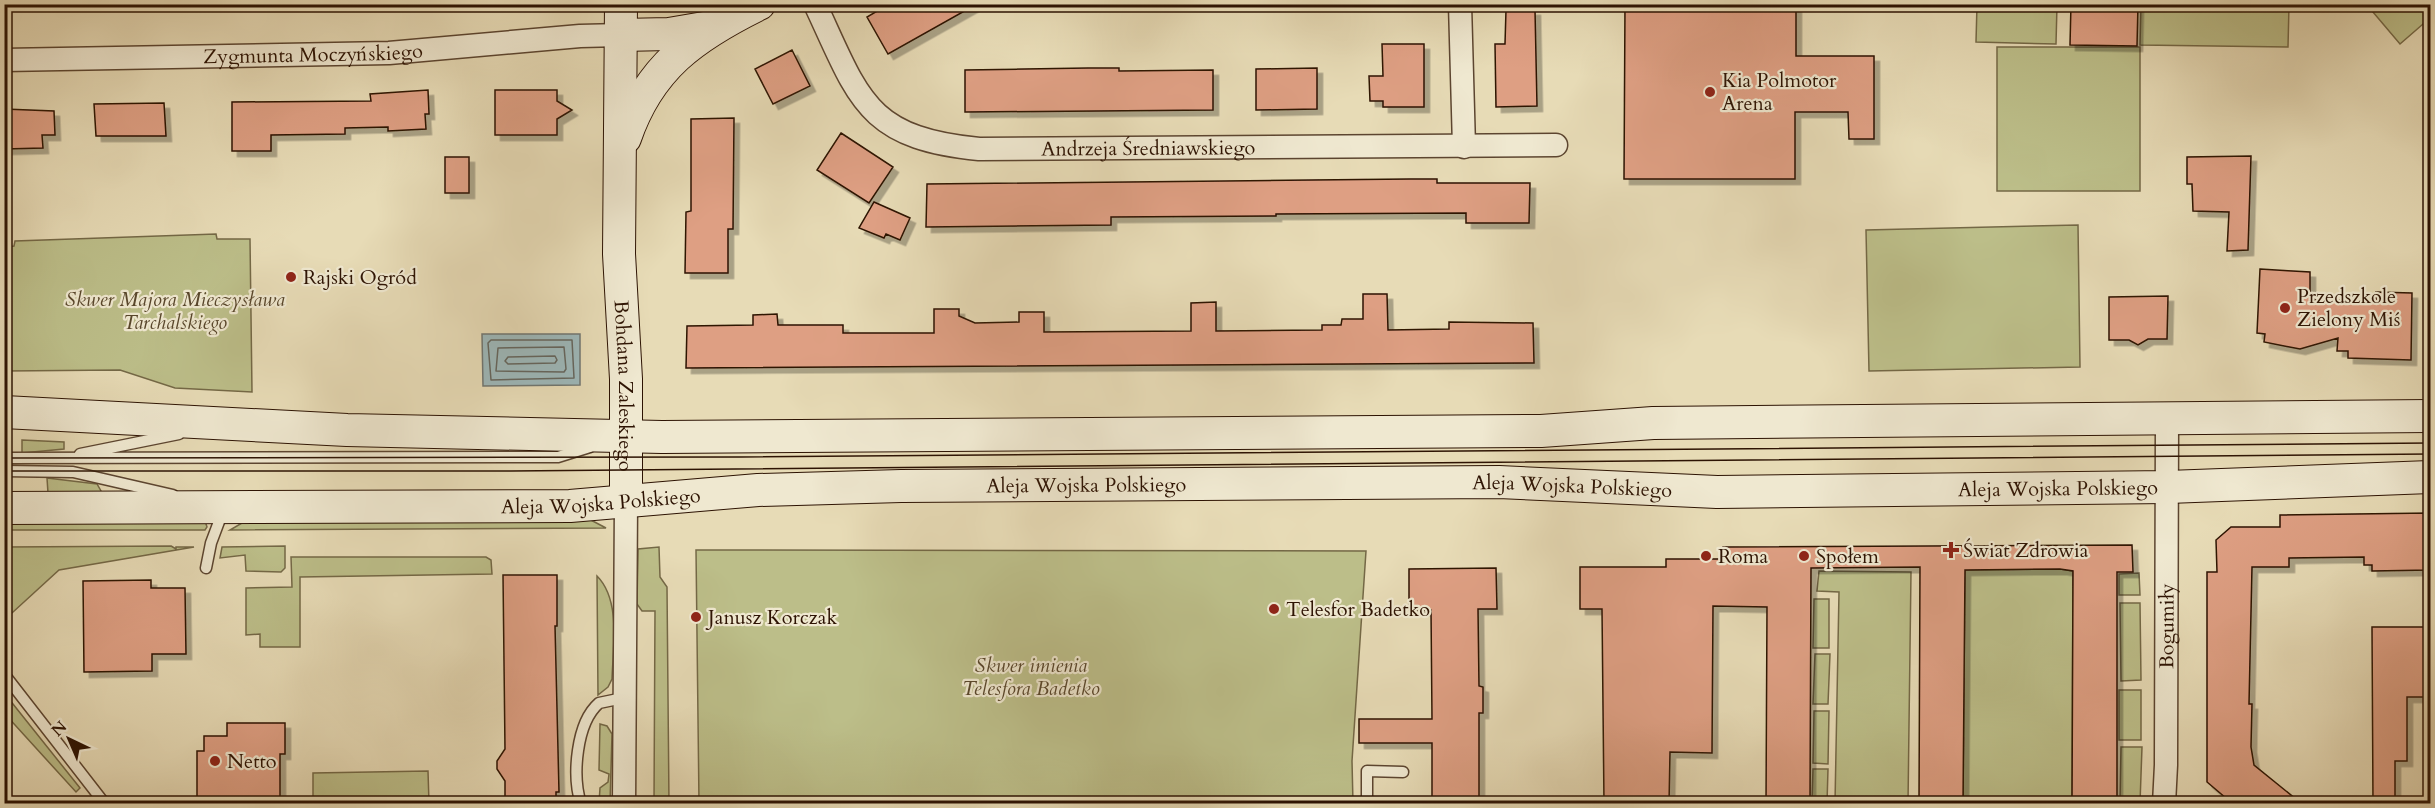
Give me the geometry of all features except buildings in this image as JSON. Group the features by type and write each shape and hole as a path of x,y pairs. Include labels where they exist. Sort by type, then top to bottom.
{"main road":[{"path":"619,156 638,107 656,78 689,44 725,21 759,4"},
{"path":"621,20 683,32 725,21"},
{"name":"Bohdana Zaleskiego","path":"621,20 619,254 627,436 626,501"},
{"path":"4,412 425,432 627,436 1529,431 1653,423 2430,416"},
{"name":"Aleja Wojska Polskiego","path":"4,508 542,506 758,490 901,486 1499,482 1717,492 2168,487 2430,477"}],"street":[{"name":"Andrzeja Średniawskiego","path":"815,4 856,92 866,105 899,130 935,143 980,149 1556,145"},
{"path":"1460,4 1464,147"},
{"name":"Zygmunta Moczyńskiego","path":"4,60 389,53 621,20"},
{"name":"Aleja Wojska Polskiego","path":"2167,418 2168,487"},
{"name":"Bogumiły","path":"2164,804 2168,487"},
{"name":"Bohdana Zaleskiego","path":"624,804 626,501"},
{"name":"Bogumiły","path":"2166,765 2175,804"}],"lane":[{"path":"43,458 67,456 230,424"},
{"path":"4,458 558,457 627,436"},
{"path":"4,471 73,472 225,507 211,543 206,568"},
{"path":"4,674 105,804"},
{"path":"581,804 578,785 579,747 585,722 599,703 623,698"},
{"path":"1367,804 1367,771 1403,772"}],"green space":[{"path":"1977,5 2057,5 2056,44 1976,42"},
{"path":"2141,5 2289,5 2288,47 2140,45"},
{"path":"2367,5 2430,5 2430,18 2400,44"},
{"path":"1997,47 2140,47 2140,191 1997,191"},
{"path":"2078,225 2080,367 1869,371 1866,230"},
{"name":"Skwer Majora Mieczysława Tarchalskiego","path":"216,234 217,239 250,239 252,392 175,388 120,370 5,371 5,247 14,246 15,241"},
{"path":"22,440 64,442 64,449 22,453"},
{"path":"47,478 97,484 101,491 99,494 48,493"},
{"path":"587,518 606,528 230,530 247,520"},
{"path":"4,521 205,521 207,527 205,530 5,530"},
{"path":"171,546 176,549 176,547 194,547 59,570 5,617 5,547"},
{"path":"285,546 285,568 281,572 246,571 245,555 220,558 222,547"},
{"path":"659,547 660,577 667,587 669,804 654,803 655,611 642,611 637,604 638,549"},
{"name":"Skwer imienia Telesfora Badetko","path":"696,550 1366,551 1352,761 1353,803 699,803"},
{"path":"291,557 486,557 491,560 492,574 300,577 300,647 260,647 260,634 246,635 246,588 292,587"},
{"path":"2060,569 2073,571 2072,803 1963,804 1965,570"},
{"path":"1819,571 1911,572 1908,803 1835,803 1839,592 1817,591"},
{"path":"2139,573 2140,595 2119,595 2119,574"},
{"path":"597,576 605,586 610,598 614,624 612,679 608,687 598,695"},
{"path":"1814,599 1829,599 1829,648 1813,648"},
{"path":"2120,603 2140,603 2141,680 2121,681"},
{"path":"1815,654 1830,654 1828,704 1813,704"},
{"path":"2119,690 2141,690 2141,740 2119,740"},
{"path":"5,694 80,788 76,792 5,714"},
{"path":"1814,711 1829,711 1828,764 1813,763"},
{"path":"600,724 607,726 612,734 610,803 599,803 600,788 608,782 609,774 599,770"},
{"path":"2121,747 2142,747 2140,803 2120,803"},
{"path":"1813,769 1828,769 1827,803 1812,803"},
{"path":"428,771 429,803 313,803 313,773"}],"water":[{"path":"482,334 580,334 580,385 483,386"}],"tram line":[{"path":"4,458 740,457 2430,443"},
{"path":"4,471 511,471 2430,454"}],"place":[{"name":"Kia Polmotor Arena","path":"1710,92"},
{"name":"Rajski Ogród","path":"291,277"},
{"name":"Przedszkole Zielony Miś","path":"2285,308"},
{"name":"Świat Zdrowia","path":"1951,550"},
{"name":"Roma","path":"1706,556"},
{"name":"Społem","path":"1804,556"},
{"name":"Telesfor Badetko","path":"1274,609"},
{"name":"Janusz Korczak","path":"696,617"},
{"name":"Netto","path":"215,761"}]}
